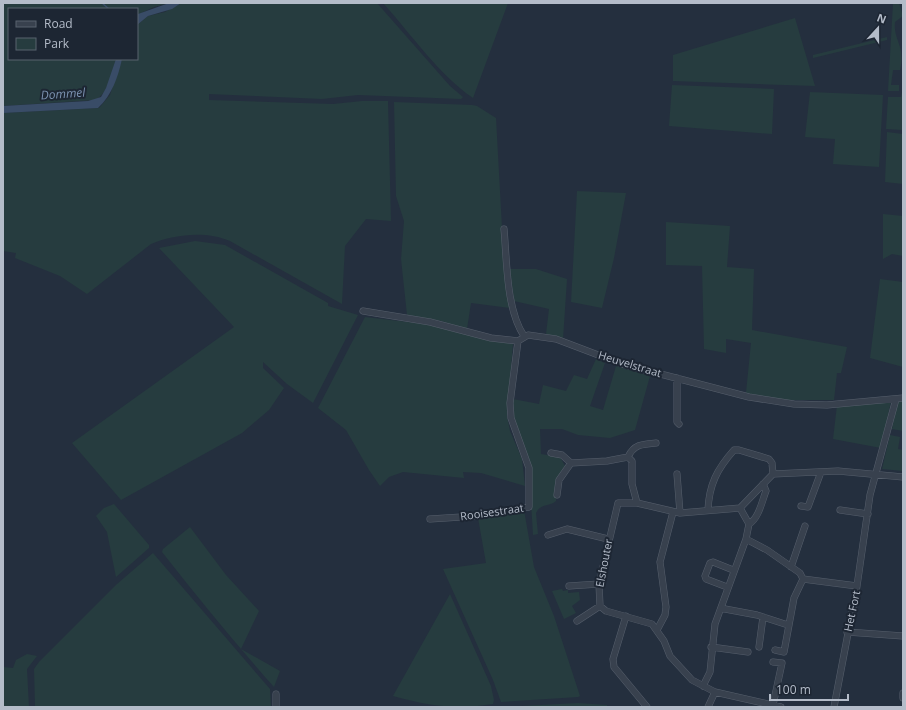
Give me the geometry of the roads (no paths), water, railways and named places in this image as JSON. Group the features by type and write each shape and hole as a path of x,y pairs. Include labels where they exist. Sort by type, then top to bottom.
{"street":[{"path":"363,311 430,322 491,338 518,341 524,336 517,323 512,302 504,229"},
{"name":"Heuvelstraat","path":"524,336 556,338 622,364 749,397 794,404 827,405 903,398"},
{"name":"Rooisestraat","path":"430,519 483,515 529,507 529,468 511,418 510,403 518,341"},
{"path":"677,378 677,422 679,424"},
{"name":"Het Fort","path":"834,707 847,632 851,625 870,495 896,399"},
{"path":"628,457 631,450 636,446 656,443"},
{"path":"708,510 708,492 711,484 734,450 739,450 769,459 772,463 774,474"},
{"path":"551,452 562,455 571,463 607,462 628,457"},
{"path":"628,457 632,461 632,484 637,503 677,512 740,508 774,474 821,472 876,474 903,477"},
{"path":"557,494 559,480 571,463"},
{"path":"801,506 808,507 821,472"},
{"path":"658,630 665,615 666,607 660,562 677,512 677,474"},
{"path":"749,524 755,521 763,500 766,490 763,484"},
{"name":"Elshouter","path":"600,606 598,584 618,503 637,503"},
{"path":"703,686 710,672 711,648 715,624 733,570 746,539 749,524 740,508"},
{"path":"840,510 868,514"},
{"path":"791,567 805,526"},
{"path":"548,535 567,529 608,539"},
{"path":"746,539 767,550 800,573 803,579"},
{"path":"727,587 706,578 705,576 707,570 713,562 733,570"},
{"path":"803,579 857,586"},
{"path":"775,650 784,652 794,598 803,579"},
{"path":"569,586 598,584"},
{"path":"577,621 600,606 606,611 652,624 658,630 670,656 680,669 692,680 715,692 781,707"},
{"path":"725,609 763,617 788,625"},
{"path":"626,616 613,659 614,667 647,707"},
{"path":"759,647 763,617"},
{"path":"847,632 903,636"},
{"path":"711,648 748,652"},
{"path":"773,662 782,663 773,705"},
{"path":"708,707 715,692"},
{"path":"903,693 903,698"},
{"path":"276,694 276,707"}],"water":[{"path":"169,3 181,3 172,9 148,16 138,24 138,14"},
{"path":"116,60 122,60 119,72 111,92 98,108 3,113 3,106 88,101 101,97 106,88"}],"waterway":[{"path":"102,3 108,8"}],"water label":[{"name":"Dommel","path":"63,94"}]}
